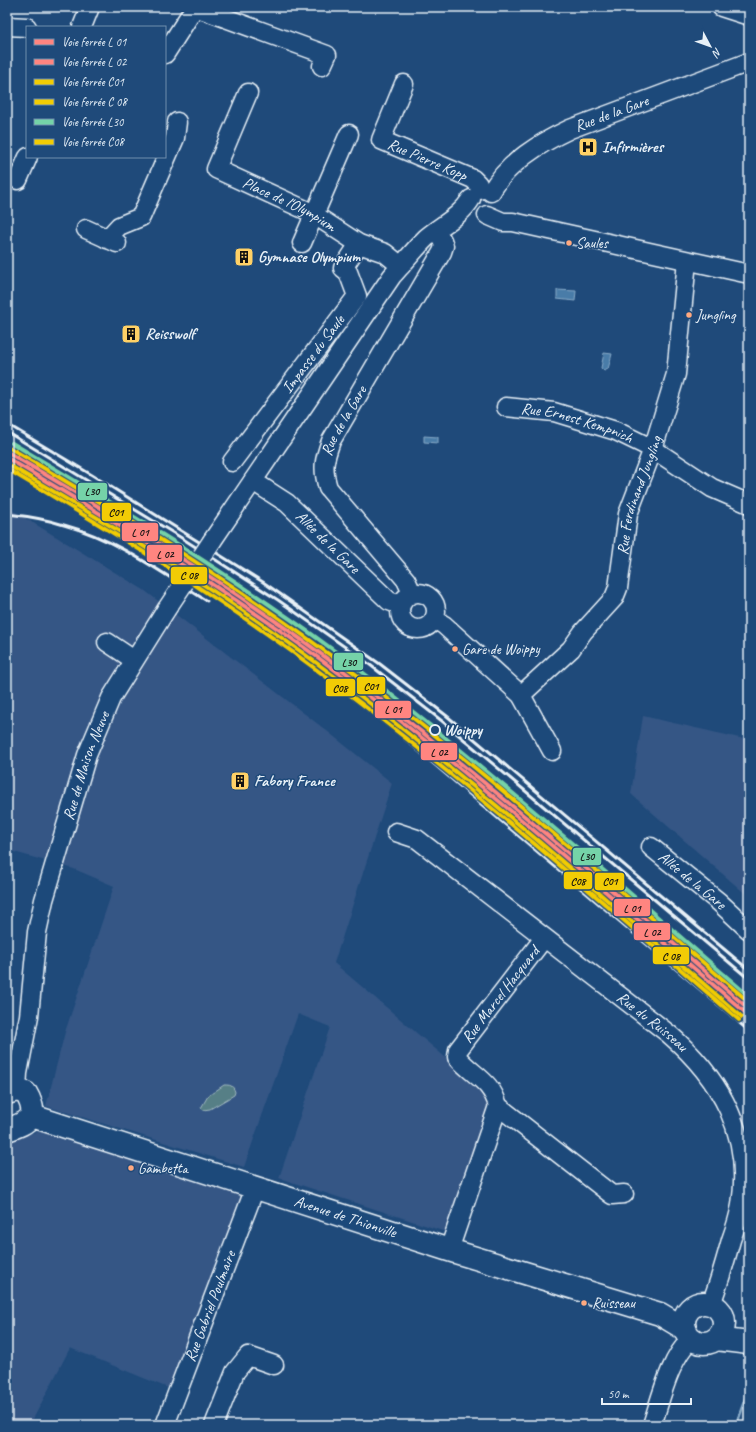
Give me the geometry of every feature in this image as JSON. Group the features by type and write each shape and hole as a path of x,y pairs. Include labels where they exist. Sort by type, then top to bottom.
{"main road":[{"path":"7,1130 27,1123 32,1116 32,1104 26,1093 12,1091"},
{"name":"Avenue de Thionville","path":"32,1116 449,1250 660,1314 688,1327"},
{"path":"697,1304 711,1304 721,1312 720,1330 709,1343 703,1344 688,1327 697,1304"},
{"path":"720,1330 747,1342"}],"street":[{"path":"82,26 90,7"},
{"path":"166,52 195,7 327,55 322,66"},
{"path":"721,7 749,16"},
{"path":"7,26 26,27"},
{"name":"Rue de la Gare","path":"414,252 442,240 462,223 484,202 499,179 513,165 541,144 570,129 749,62"},
{"name":"Rue Pierre Kopp","path":"404,84 381,140 473,179 478,184 484,202"},
{"name":"Place de l'Olympium","path":"248,93 216,169 298,206 359,244 385,253 401,266"},
{"path":"86,229 112,241 119,226 141,217 175,138 177,122"},
{"path":"302,243 315,216 349,134"},
{"path":"18,180 28,158"},
{"path":"484,202 503,222 513,222 749,274"},
{"name":"Rue de la Gare","path":"253,480 392,276 426,238 466,207 484,202"},
{"name":"Rue de la Gare","path":"406,599 406,580 328,488 324,474 324,459 331,441 442,252 444,246 442,240"},
{"name":"Impasse du Saule","path":"232,462 357,296 348,272 343,268 359,244"},
{"name":"Rue Ferdinand Jungling","path":"521,695 571,649 582,632 614,598 618,588 628,514 653,449 676,374 687,261"},
{"name":"Rue Ernest Kempnich","path":"506,407 554,412 579,418 616,431 653,449 712,488 749,504"},
{"name":"Rue de Maison Neuve","path":"12,1091 18,1074 30,1016 37,932 44,900 87,755 97,727 111,698 134,660 253,480"},
{"name":"Allée de la Gare","path":"253,480 287,503 389,600 406,599"},
{"path":"423,593 432,599 436,610 432,623 423,628 411,628 406,625 400,617 406,599 423,593"},
{"path":"434,618 444,625 521,695 552,751"},
{"path":"107,642 134,660"},
{"name":"Rue du Ruisseau","path":"396,832 417,839 669,1034 686,1049 701,1066 720,1092 733,1118 741,1143 744,1170 741,1206 711,1304"},
{"name":"Allée de la Gare","path":"651,847 719,902 749,930"},
{"name":"Rue Marcel Hacquard","path":"498,1106 495,1093 489,1085 457,1057 458,1050 544,938"},
{"path":"449,1250 498,1106 557,1150 560,1156 612,1195 624,1194"},
{"name":"Rue Gabriel Poulmaire","path":"165,1425 255,1188"},
{"path":"652,1425 676,1359 682,1348 688,1327"},
{"path":"214,1425 235,1372 248,1356 274,1365"}],"shaded area":[{"path":"557,290 576,291 575,301 557,299"},
{"path":"604,353 612,354 608,369 604,371 601,368"},
{"path":"424,436 438,437 438,443 424,442"},
{"path":"7,507 144,590 392,783 334,963 491,1096 449,1233 279,1178 330,1027 298,1014 244,1167 46,1106 65,1032 114,886 74,869 7,850"},
{"path":"643,716 744,739 749,743 749,897 631,794"},
{"path":"40,1131 250,1195 173,1390 70,1348 30,1425 7,1425 7,1142 9,1139"}],"green space":[{"path":"224,1085 230,1085 232,1087 235,1092 234,1095 210,1109 203,1110 201,1108 208,1096"}],"waterway":[{"path":"736,1425 749,1389"}],"railway":[{"path":"7,424 92,475 263,582 380,664 447,716 749,970"},
{"path":"7,432 180,537 278,600 365,661 442,721 749,979"},
{"path":"7,470 65,496"},
{"path":"7,514 50,521 83,531 102,539 156,568 207,601"},
{"path":"106,522 284,645 402,737 749,1031"}],"transit line":[{"path":"7,452 169,550 248,602 325,657 487,785 593,874 749,1009"},
{"path":"7,458 205,580 320,659 429,744 536,832 746,1013"},
{"path":"7,464 86,511 204,585 318,664 481,792 742,1017"}],"rail line":[{"name":"L30","path":"12,443 215,568 332,649 386,690 492,776 749,996"},
{"name":"C01","path":"10,448 91,496 210,571 288,624 381,693 541,823 749,1002"},
{"name":"C08","path":"7,469 165,565 203,590 280,643 372,711 479,797 739,1020"}],"place":[{"name":"Infirmières","path":"588,147"},
{"name":"Saules","path":"569,243"},
{"name":"Gymnase Olympium","path":"244,257"},
{"name":"Jungling","path":"689,315"},
{"name":"Reisswolf","path":"131,334"},
{"name":"Gare de Woippy","path":"455,649"},
{"name":"Woippy","path":"435,730"},
{"name":"Fabory France","path":"240,781"},
{"name":"Gambetta","path":"131,1168"},
{"name":"Ruisseau","path":"584,1303"}]}
